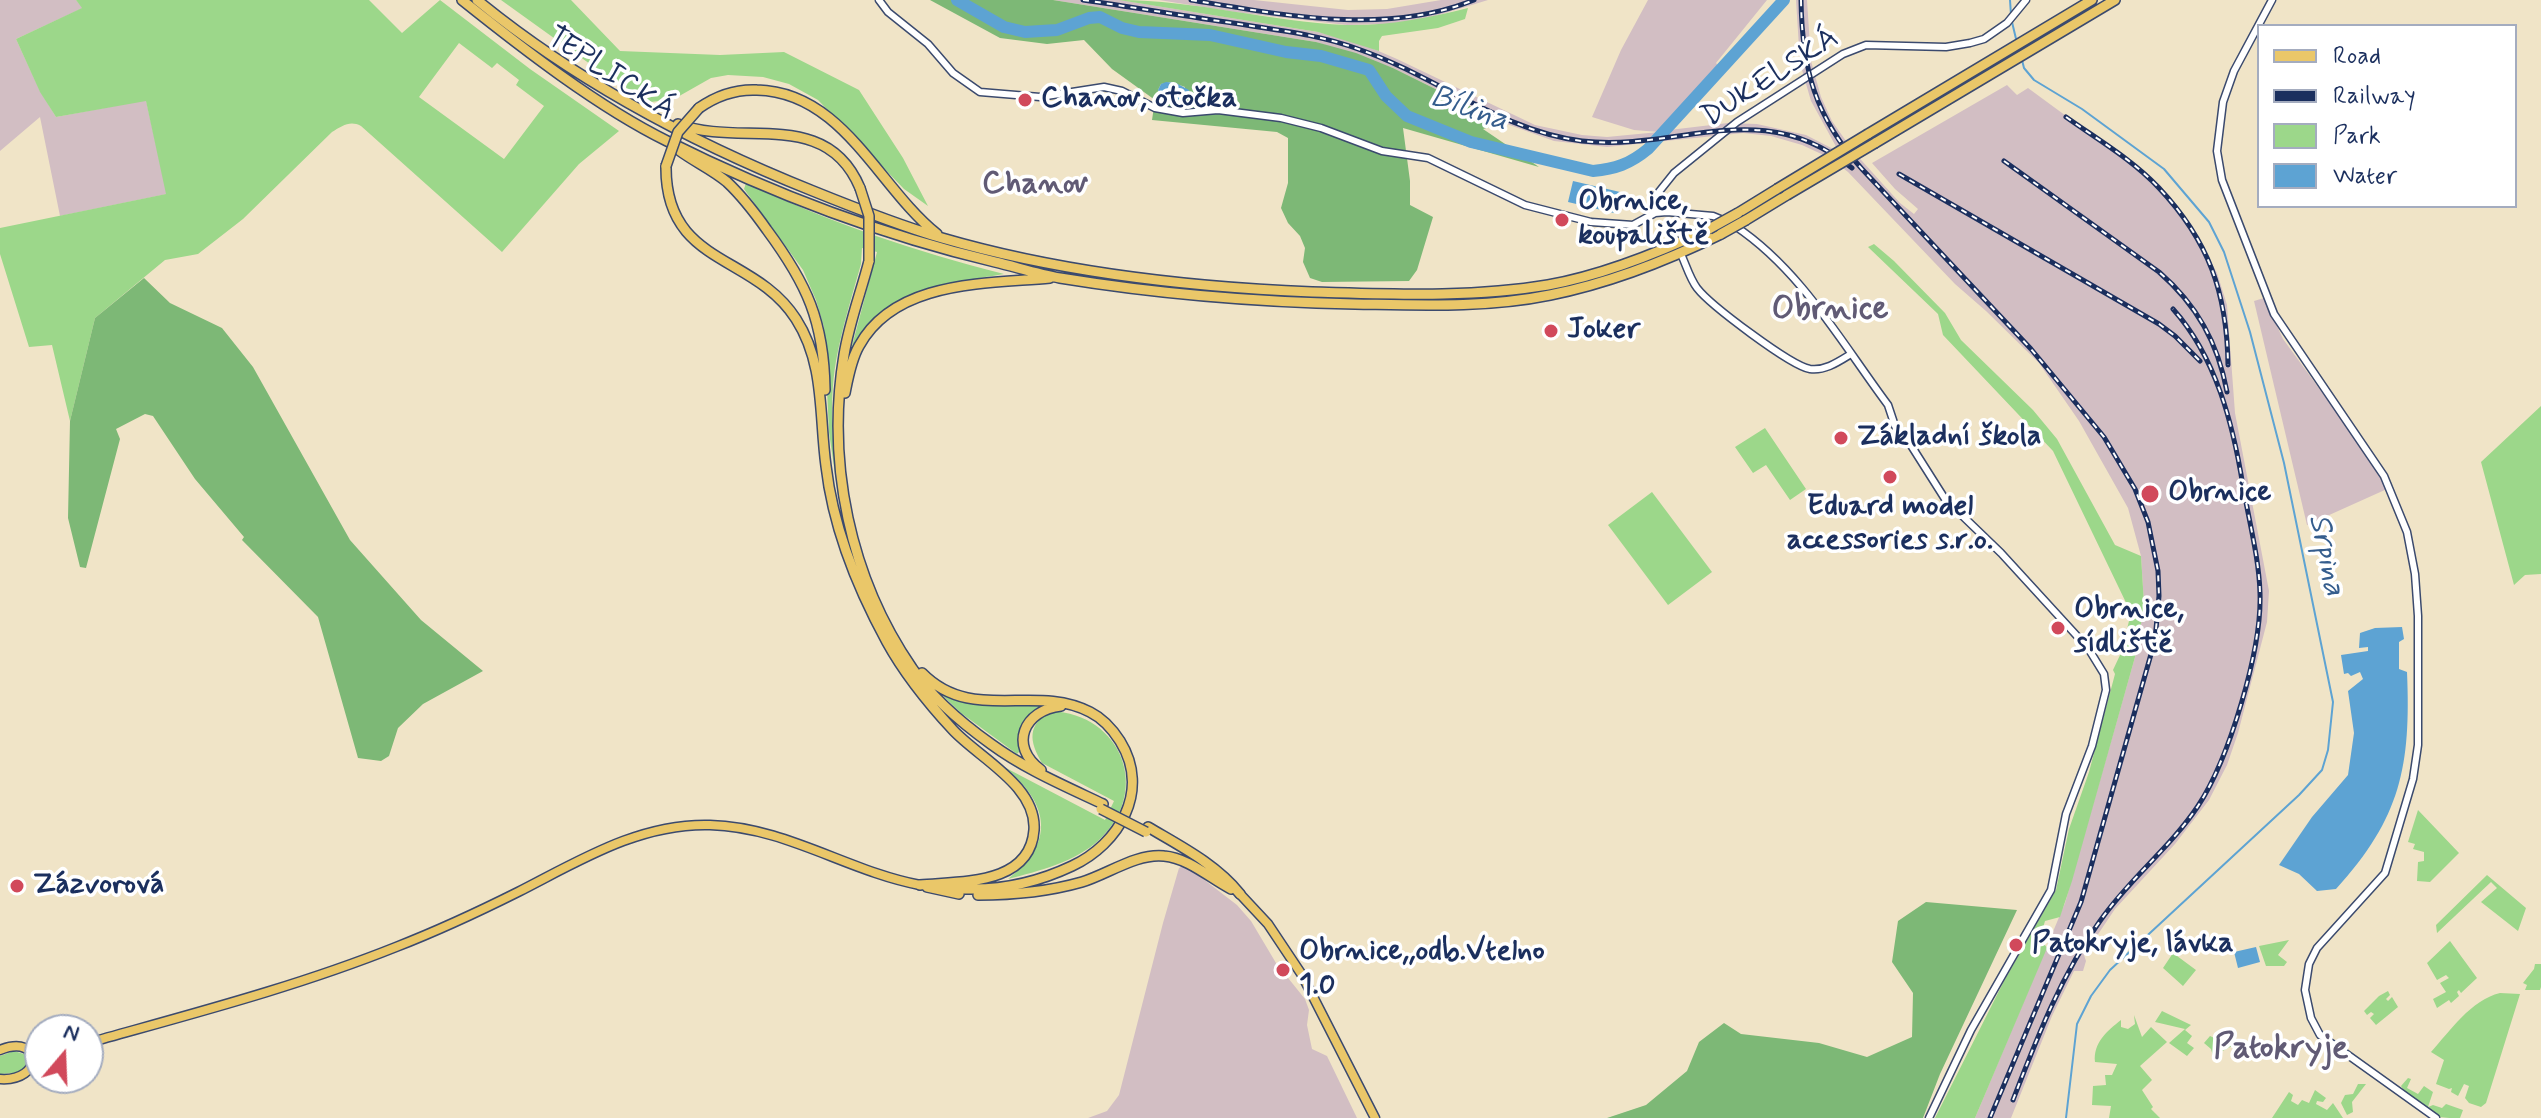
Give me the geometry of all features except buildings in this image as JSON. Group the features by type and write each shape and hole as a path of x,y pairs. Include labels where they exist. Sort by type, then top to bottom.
{"highway":[{"name":"TEPLICKÁ","path":"462,0 562,75 635,124 668,142 829,211 889,233 940,249 1057,277"},
{"name":"TEPLICKÁ","path":"477,0 575,71 705,144 834,200 942,238 1038,261 1154,280 1294,291 1435,293 1519,289 1564,281 1640,259 1742,216"},
{"path":"1742,216 1787,195 1992,59 2092,0"},
{"path":"840,469 843,404 850,367 865,336 906,303 942,290 990,282 1057,277 1242,299 1342,303 1477,303 1567,292 1629,274 1721,234 1777,189 2001,68 2115,0"},
{"path":"575,71 690,128 726,134 797,135 841,159 860,188 869,216 869,261 844,353 839,399 840,469 855,549 872,596 912,669 933,693 978,734 1037,772 1102,807"},
{"path":"920,885 971,882 993,877 1025,855 1034,834 1032,813 1021,793 953,730 901,665 861,591 838,520 826,468 818,372 803,330 785,302 762,284 713,255 688,234 675,215 667,193 666,166 678,132 699,108 725,95 751,90 779,92 820,112 852,139 917,218 942,238"},
{"path":"668,142 710,169 740,195 799,276 811,303 823,347 828,442 838,520"},
{"path":"899,646 928,679 952,695 998,702 1045,700 1088,711 1117,737 1128,758 1132,777 1131,797 1124,818 1113,836 1079,863 1026,883 966,890 920,885"},
{"path":"930,701 974,738 1012,763 1147,829 1235,892"},
{"path":"1068,705 1044,708 1032,717 1024,733 1026,752 1038,767 1102,807"},
{"path":"920,885 951,893 1022,894 1083,881 1150,856 1163,855 1187,863 1235,892"}],"main road":[{"path":"104,1038 250,997 384,952 510,896 613,844 651,832 708,825 755,830 803,843 885,876 920,885"},
{"path":"1235,892 1268,924 1302,975 1375,1118"},
{"path":"0,1050 15,1046 24,1048"},
{"path":"0,1079 19,1077 24,1073"}],"street":[{"path":"879,0 888,12 928,44 953,73 980,92 1040,97 1104,87 1122,91 1155,108 1183,113 1218,110 1281,118 1321,128 1382,151 1428,158 1525,205 1591,222 1633,225 1655,213 1703,215 1725,221 1746,234 1773,255 1798,281 1888,405 1895,426 1945,499 2001,553 2088,648 2104,674 2106,690 2092,746 2066,814 2051,890 1971,1030 1929,1118"},
{"name":"DUKELSKÁ","path":"1655,213 1658,193 1674,173 1737,122 1843,54 1866,45 1958,45 1984,39 2020,10 2026,0"},
{"path":"2259,24 2272,0"},
{"path":"2257,28 2234,71 2223,102 2217,151 2222,180 2274,314 2384,476 2407,532 2415,574 2418,616 2418,745 2401,827 2385,873 2317,948 2309,964 2305,990 2311,1018 2320,1035 2436,1118"},
{"path":"1681,254 1695,285 1708,300 1797,365 1818,369 1851,354"}],"shaded area":[{"path":"0,0 76,0 83,8 16,39 56,117 146,100 167,194 60,216 40,117 0,151"},
{"path":"1053,0 1120,0 1318,32 1360,43 1535,125 1607,137 1659,132 1634,130 1592,117 1621,50 1648,0 1767,0 1716,63 1720,68 1661,131 1728,123 1757,124 1806,135 1839,152 1811,101 1800,63 1796,0 1807,0 1811,61 1821,97 1832,121 1853,151 1900,203 1914,214 1918,209 1872,163 2007,85 2017,95 2028,88 2160,185 2199,240 2217,273 2227,305 2235,413 2269,591 2267,622 2238,733 2227,765 2209,800 2175,844 2115,909 2084,955 2083,971 2074,971 2052,1016 2011,1118 1975,1118 2065,903 2137,650 2144,604 2141,556 2128,508 2079,421 2039,363 1955,284 1848,172 1830,158 1802,145 1771,136 1743,133 1607,147 1554,141 1504,123 1393,68 1316,42"},
{"path":"1159,0 1254,0 1348,10 1387,9 1441,0 1488,0 1429,18 1389,24 1347,25"},
{"path":"2264,298 2283,339 2367,454 2387,489 2307,525 2254,301"},
{"path":"1185,865 1237,905 1305,999 1309,1010 1307,1025 1312,1049 1327,1056 1357,1118 1088,1118 1107,1111 1119,1095 1163,923 1179,868"}],"green space":[{"path":"76,0 369,0 402,33 440,0 530,69 619,131 579,164 502,252 361,126 350,124 339,128 243,219 198,254 165,260 95,318 70,421 52,345 29,347 0,254 0,228 166,194 146,101 56,117 40,92 16,39 82,8","holes":["459,43 492,68 497,63 519,80 516,85 544,106 504,159 419,97"]},
{"path":"501,0 571,0 620,51 720,55 784,52 859,90 903,158 928,206 904,189 818,100 789,84 763,77 728,75 711,78 674,99 651,102 629,92"},
{"path":"930,0 1053,0 1316,42 1393,68 1504,123 1483,129 1539,167 1403,128 1410,205 1433,217 1417,270 1409,281 1322,282 1310,278 1303,262 1305,248 1281,208 1288,183 1288,138 1277,132 1152,120 1155,100 1112,69 1084,40 1047,44 1000,38","holes":["1171,82 1185,87 1183,100 1161,97 1158,90 1161,84"]},
{"path":"1119,0 1176,3 1346,25 1408,21 1468,8 1465,19 1438,28 1382,36 1379,51 1318,32"},
{"path":"746,183 873,235 1004,274 935,288 894,306 876,319 861,336 849,357 877,252 862,248 861,264 841,336 832,396 839,502 829,432 824,327 803,270 744,189"},
{"path":"1874,244 1945,313 1961,340 2033,410 2057,439 2115,545 2141,556 2144,604 2137,650 2072,881 2060,917 2045,921 2040,938 2047,948 1975,1118 1935,1118 2004,981 2056,890 2069,829 2089,772 2115,674 2113,670 2121,653 2131,613 2053,451 1943,335 1938,314 1868,247"},
{"path":"144,278 170,303 222,328 253,367 350,540 421,620 483,671 423,704 398,728 389,756 381,761 358,758 318,617 242,540 244,537 195,479 153,416 145,414 116,429 120,439 86,568 80,567 68,518 70,421 95,318"},
{"path":"2541,406 2541,574 2525,575 2514,585 2481,462"},
{"path":"1765,428 1806,489 1790,500 1766,465 1753,473 1735,447"},
{"path":"1652,492 1712,572 1668,605 1608,525"},
{"path":"941,694 976,705 1043,705 1027,718 1021,750 1017,754 961,713"},
{"path":"1051,711 1076,715 1096,726 1111,740 1122,758 1126,778 1124,800 1115,821 1089,848 1056,865 1008,879 1034,852 1040,838 1041,824 1031,796 1006,768 1105,820 1114,801 1042,763 1033,741 1034,728"},
{"path":"2418,810 2459,853 2430,882 2417,881 2418,862 2424,861 2424,852 2413,849 2415,844 2408,842"},
{"path":"2487,875 2526,908 2518,931 2481,902 2497,888 2491,882 2437,933 2436,925"},
{"path":"1926,902 2017,910 1940,1074 1923,1118 1607,1118 1646,1105 1687,1071 1699,1042 1724,1023 1741,1034 1819,1043 1867,1057 1912,1037 1913,993 1892,962 1898,921"},
{"path":"2289,940 2278,955 2287,962 2284,966 2266,966 2259,946"},
{"path":"2450,941 2477,978 2461,993 2459,990 2459,996 2451,1003 2449,1000 2437,1008 2433,999 2446,992 2440,983 2449,978 2446,975 2437,980 2427,963"},
{"path":"2173,953 2196,970 2183,986 2163,968"},
{"path":"2535,964 2541,964 2540,990 2525,990 2527,985 2523,983"},
{"path":"2388,991 2390,995 2386,999 2388,1001 2392,997 2398,1007 2376,1025 2370,1018 2374,1014 2371,1012 2367,1015 2364,1011"},
{"path":"2500,993 2520,994 2486,1103 2481,1107 2465,1098 2469,1086 2464,1084 2458,1096 2451,1092 2452,1088 2436,1084 2444,1060 2431,1052 2470,1009"},
{"path":"2162,1011 2191,1025 2185,1030 2192,1036 2187,1043 2194,1048 2187,1056 2169,1043 2185,1029 2155,1022"},
{"path":"2134,1015 2142,1037 2151,1027 2167,1042 2140,1066 2152,1080 2142,1090 2153,1107 2151,1109 2160,1118 2109,1118 2111,1106 2092,1105 2093,1086 2106,1085 2105,1075 2112,1075 2117,1064 2095,1062 2096,1049 2106,1033 2121,1020 2121,1027 2128,1029 2135,1024"},
{"path":"2210,1036 2232,1046 2213,1056 2204,1043"},
{"path":"14,1051 24,1054 24,1067 18,1073 0,1074 0,1056"},
{"path":"2408,1078 2411,1079 2407,1088 2418,1094 2424,1086 2433,1092 2428,1107 2442,1108 2446,1104 2463,1110 2460,1118 2439,1117 2418,1104 2401,1086"},
{"path":"2358,1084 2366,1084 2352,1102 2353,1112 2347,1115 2341,1103 2345,1095 2353,1094"},
{"path":"2315,1090 2326,1098 2316,1104 2327,1110 2333,1103 2343,1118 2272,1118 2289,1092 2293,1095 2291,1101 2298,1105 2302,1100 2309,1103"}],"water":[{"path":"1166,82 1189,90 1190,96 1183,100 1163,98 1158,90"},
{"path":"1573,181 1620,192 1614,213 1568,202"},
{"path":"2402,627 2404,639 2399,642 2399,669 2407,672 2408,705 2407,736 2397,789 2388,814 2358,863 2336,889 2317,891 2299,874 2279,865 2312,817 2348,775 2354,733 2348,691 2363,679 2360,672 2351,676 2344,674 2341,655 2368,651 2368,647 2359,648 2360,633 2375,628"},
{"path":"2256,947 2260,962 2238,968 2234,952"}],"waterway":[{"name":"Bílina","path":"957,0 1004,27 1025,32 1057,30 1100,17 1139,32 1210,35 1286,52 1321,56 1369,70 1386,96 1407,116 1471,142 1593,171 1622,165 1648,149 1784,0"},
{"name":"Srpina","path":"2010,0 2011,15"},
{"name":"Srpina","path":"2012,22 2017,43"},
{"name":"Srpina","path":"2022,60 2024,68 2034,80 2082,109 2164,169 2209,222 2224,252 2250,332 2284,463 2333,702 2328,750 2322,770 2299,795 2110,970 2091,996 2077,1024 2066,1118"}],"railway":[{"path":"1083,0 1296,33 1343,44 1386,60 1496,114 1552,135 1582,141 1619,142 1753,130 1785,134 1818,146 1852,168"},
{"path":"1191,0 1298,16 1370,20 1440,11 1474,0"},
{"path":"1801,0 1808,70 1822,111 1833,130 1862,169 2031,349 2104,437 2135,489 2148,522 2158,571 2155,640 2081,902 1990,1118"},
{"path":"2066,117 2138,168 2159,188 2191,228 2203,248 2219,291 2228,365"},
{"path":"2004,161 2159,272 2172,285 2195,312 2212,341 2227,392"},
{"path":"1899,174 2159,324 2200,361"},
{"path":"2013,1100 2051,1008 2086,942 2111,906 2187,821 2210,786 2232,733 2256,644 2259,580 2234,439 2220,392 2201,348 2173,309"}],"place":[{"name":"Chanov, otočka","path":"1025,100"},
{"name":"Obrnice, koupaliště","path":"1562,220"},
{"name":"Joker","path":"1551,331"},
{"name":"Základní škola","path":"1841,438"},
{"name":"Eduard model accessories s.r.o.","path":"1890,477"},
{"name":"Obrnice","path":"2150,494"},
{"name":"Obrnice, sídliště","path":"2058,628"},
{"name":"Zázvorová","path":"17,886"},
{"name":"Patokryje, lávka","path":"2016,945"},
{"name":"Obrnice,,odb.Vtelno 1.0","path":"1283,970"}],"district":[{"name":"Chanov","path":"1035,185"},
{"name":"Obrnice","path":"1830,311"},
{"name":"Patokryje","path":"2281,1050"}]}
